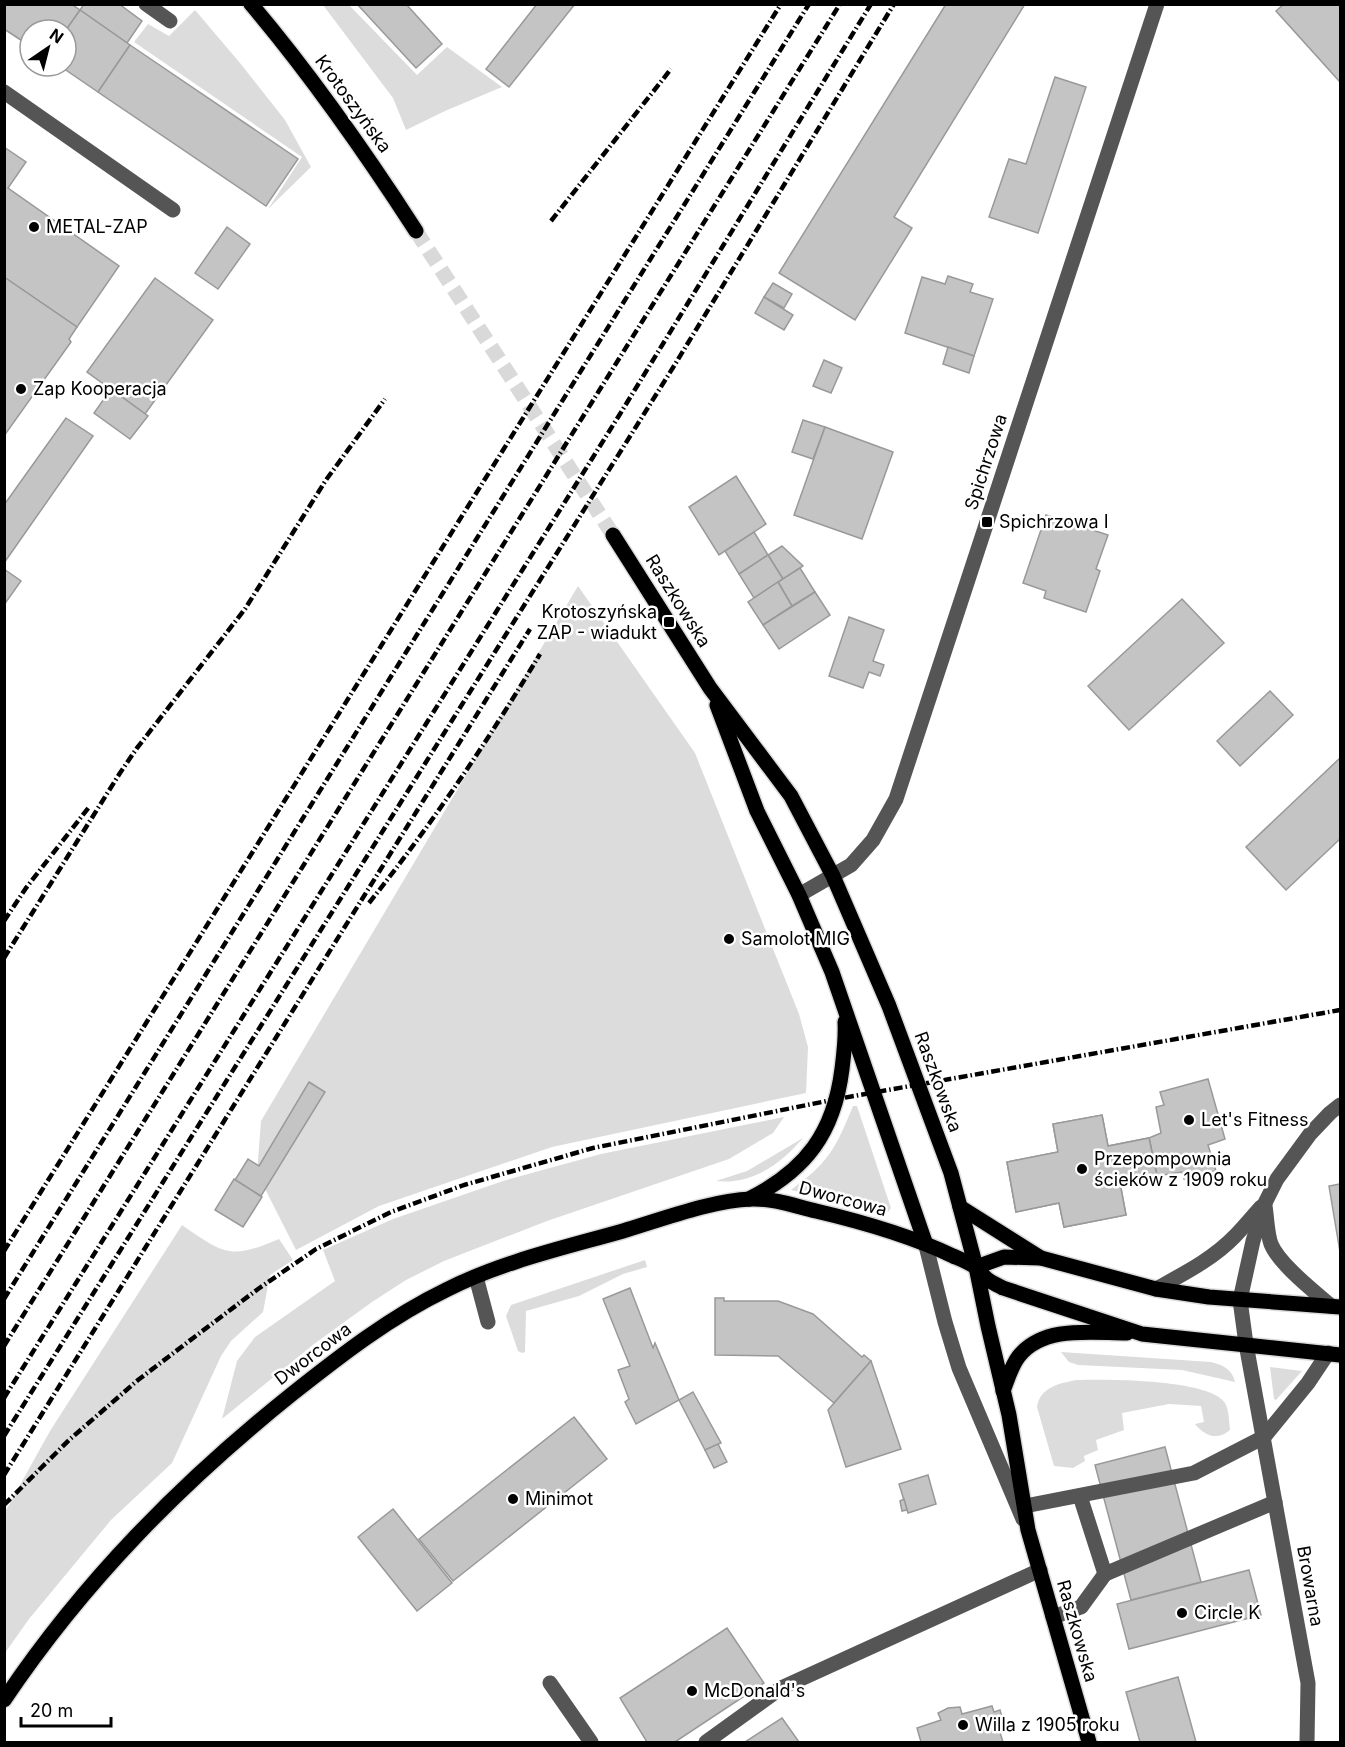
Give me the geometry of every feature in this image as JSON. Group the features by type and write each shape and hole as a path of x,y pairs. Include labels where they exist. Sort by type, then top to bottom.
{"main road":[{"name":"Krotoszyńska","path":"250,4 326,99 417,231"},
{"name":"Raszkowska","path":"613,535 710,688 791,796 833,876 889,1006 951,1173 976,1267 1003,1391 1028,1530 1089,1743"},
{"name":"Raszkowska","path":"710,688 757,811 799,895 832,972 925,1242"},
{"name":"Dworcowa","path":"748,1199 777,1183 799,1165 811,1152 828,1124 837,1099 845,1046 843,1005"},
{"name":"Dworcowa","path":"4,1700 55,1629 108,1565 166,1504 261,1419 334,1361 385,1325 446,1289 530,1257 702,1208 748,1199 777,1202 842,1217 925,1242 976,1267 987,1279 1003,1288 1142,1334"},
{"path":"960,1208 1041,1258"},
{"path":"976,1267 1004,1257 1041,1258 1156,1289 1240,1300 1336,1307"},
{"path":"1003,1391 1011,1369 1019,1356 1030,1346 1045,1338 1069,1333 1142,1334 1334,1354"}],"street":[{"path":"146,4 170,21"},
{"name":"Spichrzowa","path":"799,895 851,865 866,850 896,799 1157,4"},
{"path":"4,93 173,210"},
{"path":"1240,1300 1253,1241 1265,1203 1277,1179 1310,1134 1341,1105"},
{"path":"1156,1289 1190,1270 1222,1248 1265,1203"},
{"path":"1265,1203 1271,1244 1302,1280 1336,1307"},
{"name":"Raszkowska","path":"925,1242 959,1368 1028,1530"},
{"path":"476,1277 488,1322"},
{"name":"Browarna","path":"1240,1300 1308,1683 1307,1743"},
{"path":"1025,1506 1194,1473 1264,1437 1334,1354"},
{"path":"1080,1496 1105,1574"},
{"path":"1053,1617 1081,1607 1105,1574 1275,1502"},
{"path":"706,1743 781,1688 1040,1570"},
{"path":"550,1683 591,1743"}],"shaded area":[{"path":"323,5 349,5 417,75 447,47 502,87 406,130 393,98"},
{"path":"195,10 285,120 311,167 268,209 302,157 134,42 148,24 169,36"},
{"path":"578,586 695,753 799,1014 808,1047 806,1093 552,1147 379,1206 296,1250 257,1173 261,1121"},
{"path":"853,1106 857,1106 891,1208 888,1212 791,1190 830,1154"},
{"path":"784,1117 773,1133 729,1159 547,1221 444,1261 406,1280 314,1344 222,1419 237,1361 255,1337 335,1281 323,1250 393,1219 503,1181 601,1154"},
{"path":"803,1138 765,1171 742,1180 716,1181 747,1171"},
{"path":"182,1225 218,1248 228,1251 249,1250 279,1239 293,1260 270,1275 263,1312 231,1341 221,1356 172,1463 111,1520 29,1619 5,1653 5,1512 50,1431"},
{"path":"645,1260 647,1267 623,1274 579,1296 526,1311 525,1352 518,1351 506,1316 511,1305"},
{"path":"1061,1352 1211,1362 1226,1368 1232,1374 1235,1382 1182,1370 1078,1365 1069,1362"},
{"path":"1270,1367 1302,1371 1276,1400 1274,1399"},
{"path":"1077,1380 1156,1382 1200,1389 1216,1395 1225,1403 1230,1430 1216,1436 1203,1432 1195,1424 1204,1422 1201,1406 1169,1404 1122,1413 1124,1430 1096,1440 1098,1450 1084,1456 1085,1461 1073,1468 1054,1466 1037,1407 1046,1390"}],"building":[{"path":"4,4 71,4 80,10 74,18 18,18 18,38 4,29"},
{"path":"84,4 119,4 142,21 127,43 80,10"},
{"path":"357,4 406,4 442,44 416,68"},
{"path":"537,4 575,4 509,87 486,69"},
{"path":"946,4 1025,4 894,217 912,228 855,320 779,273"},
{"path":"1284,4 1340,4 1340,82 1276,11"},
{"path":"80,10 130,45 98,92 78,78 78,18 74,18"},
{"path":"130,45 298,159 266,206 98,92"},
{"path":"1055,77 1086,87 1038,233 989,217 1009,159 1026,164"},
{"name":"METAL-ZAP","path":"4,147 26,162 8,188 119,266 77,327 4,277"},
{"path":"227,227 250,244 218,289 195,273"},
{"path":"948,276 973,284 970,292 993,299 974,356 905,333 922,277 945,284"},
{"name":"Zap Kooperacja","path":"4,277 77,327 69,339 71,342 4,436"},
{"path":"155,278 213,320 145,414 87,372"},
{"path":"773,283 792,294 784,308 764,297"},
{"path":"764,297 793,315 784,330 755,313"},
{"path":"948,347 974,356 969,373 943,364"},
{"path":"824,360 842,368 831,393 813,386"},
{"path":"111,389 148,416 130,439 94,413"},
{"path":"66,418 93,436 4,563 4,505"},
{"path":"803,420 825,427 813,459 792,452"},
{"path":"825,427 893,452 862,539 794,515"},
{"path":"736,476 766,524 719,555 689,507"},
{"path":"1046,515 1108,535 1096,569 1100,571 1086,612 1044,598 1046,591 1023,583"},
{"path":"754,532 768,555 739,574 725,551"},
{"path":"782,546 803,566 783,579 768,555"},
{"path":"768,555 783,579 754,598 739,574"},
{"path":"800,568 815,592 792,606 778,582"},
{"path":"4,569 21,581 4,605"},
{"path":"778,582 792,606 763,625 748,602"},
{"path":"815,592 830,615 779,649 763,625"},
{"path":"1182,599 1224,643 1129,730 1088,686"},
{"path":"849,617 884,630 873,661 884,665 880,676 869,672 863,688 829,676"},
{"path":"1270,691 1293,715 1240,766 1217,741"},
{"path":"1340,758 1340,839 1286,890 1246,847"},
{"name":"Let's Fitness","path":"1208,1079 1225,1139 1208,1145 1216,1171 1184,1179 1182,1172 1157,1176 1149,1138 1161,1133 1156,1107 1164,1105 1160,1092"},
{"path":"309,1082 325,1092 261,1196 235,1180 248,1159 259,1166"},
{"name":"Przepompownia ścieków z 1909 roku","path":"1102,1115 1108,1146 1149,1138 1157,1176 1120,1183 1126,1215 1064,1227 1059,1203 1016,1212 1007,1162 1058,1152 1053,1124"},
{"name":"Przepompownia ścieków z 1909 roku","path":"1102,1115 1108,1146 1149,1138 1157,1176 1120,1183 1126,1215 1064,1227 1059,1203 1016,1212 1007,1162 1058,1152 1053,1124"},
{"path":"234,1179 262,1197 243,1227 215,1210"},
{"path":"1340,1184 1340,1252 1329,1186"},
{"path":"630,1288 653,1348 655,1343 679,1400 636,1424 625,1402 629,1399 618,1370 630,1366 603,1299"},
{"path":"715,1298 724,1298 724,1301 778,1301 813,1314 862,1357 864,1355 871,1361 834,1403 778,1356 715,1355"},
{"path":"871,1361 901,1449 846,1467 828,1410"},
{"path":"693,1392 721,1443 705,1450 679,1400"},
{"name":"Minimot","path":"574,1417 607,1459 453,1581 419,1539"},
{"path":"718,1444 727,1462 714,1468 705,1450"},
{"path":"1165,1447 1201,1582 1131,1600 1095,1465"},
{"path":"928,1475 936,1504 908,1513 899,1484"},
{"path":"904,1499 907,1510 902,1511 900,1501"},
{"path":"393,1509 452,1583 417,1611 358,1537"},
{"path":"1249,1570 1261,1615 1129,1649 1117,1604"},
{"name":"McDonald's","path":"727,1628 764,1683 675,1742 647,1742 620,1698"},
{"path":"1178,1677 1196,1742 1140,1742 1126,1692"},
{"name":"Willa z 1905 roku","path":"992,1706 994,1712 1000,1710 1004,1724 998,1726 1003,1742 921,1742 917,1728 941,1720 938,1713 948,1708 960,1707 962,1714"},
{"path":"782,1718 799,1742 745,1742"}],"tunnel":[{"path":"416,231 613,535"}],"railway":[{"path":"4,1251 781,4"},
{"path":"4,1299 809,4"},
{"path":"4,1346 840,4"},
{"path":"4,1398 620,414 871,4"},
{"path":"4,1436 674,366 894,4"},
{"path":"551,221 671,69"},
{"path":"4,958 137,748 245,609 326,480 385,399"},
{"path":"4,1475 530,629"},
{"path":"369,903 459,782 540,654"},
{"path":"4,921 26,888 89,807"},
{"path":"4,1505 69,1440 138,1380 201,1332 316,1249 391,1212 464,1185 593,1148 837,1099 1340,1010"}],"place":[{"name":"METAL-ZAP","path":"34,227"},
{"name":"Zap Kooperacja","path":"21,389"},
{"name":"Spichrzowa I","path":"987,522"},
{"name":"Krotoszyńska ZAP - wiadukt","path":"669,622"},
{"name":"Samolot MIG","path":"729,939"},
{"name":"Let's Fitness","path":"1189,1120"},
{"name":"Przepompownia ścieków z 1909 roku","path":"1082,1169"},
{"name":"Minimot","path":"513,1499"},
{"name":"Circle K","path":"1182,1613"},
{"name":"McDonald's","path":"692,1691"},
{"name":"Willa z 1905 roku","path":"963,1725"}]}
